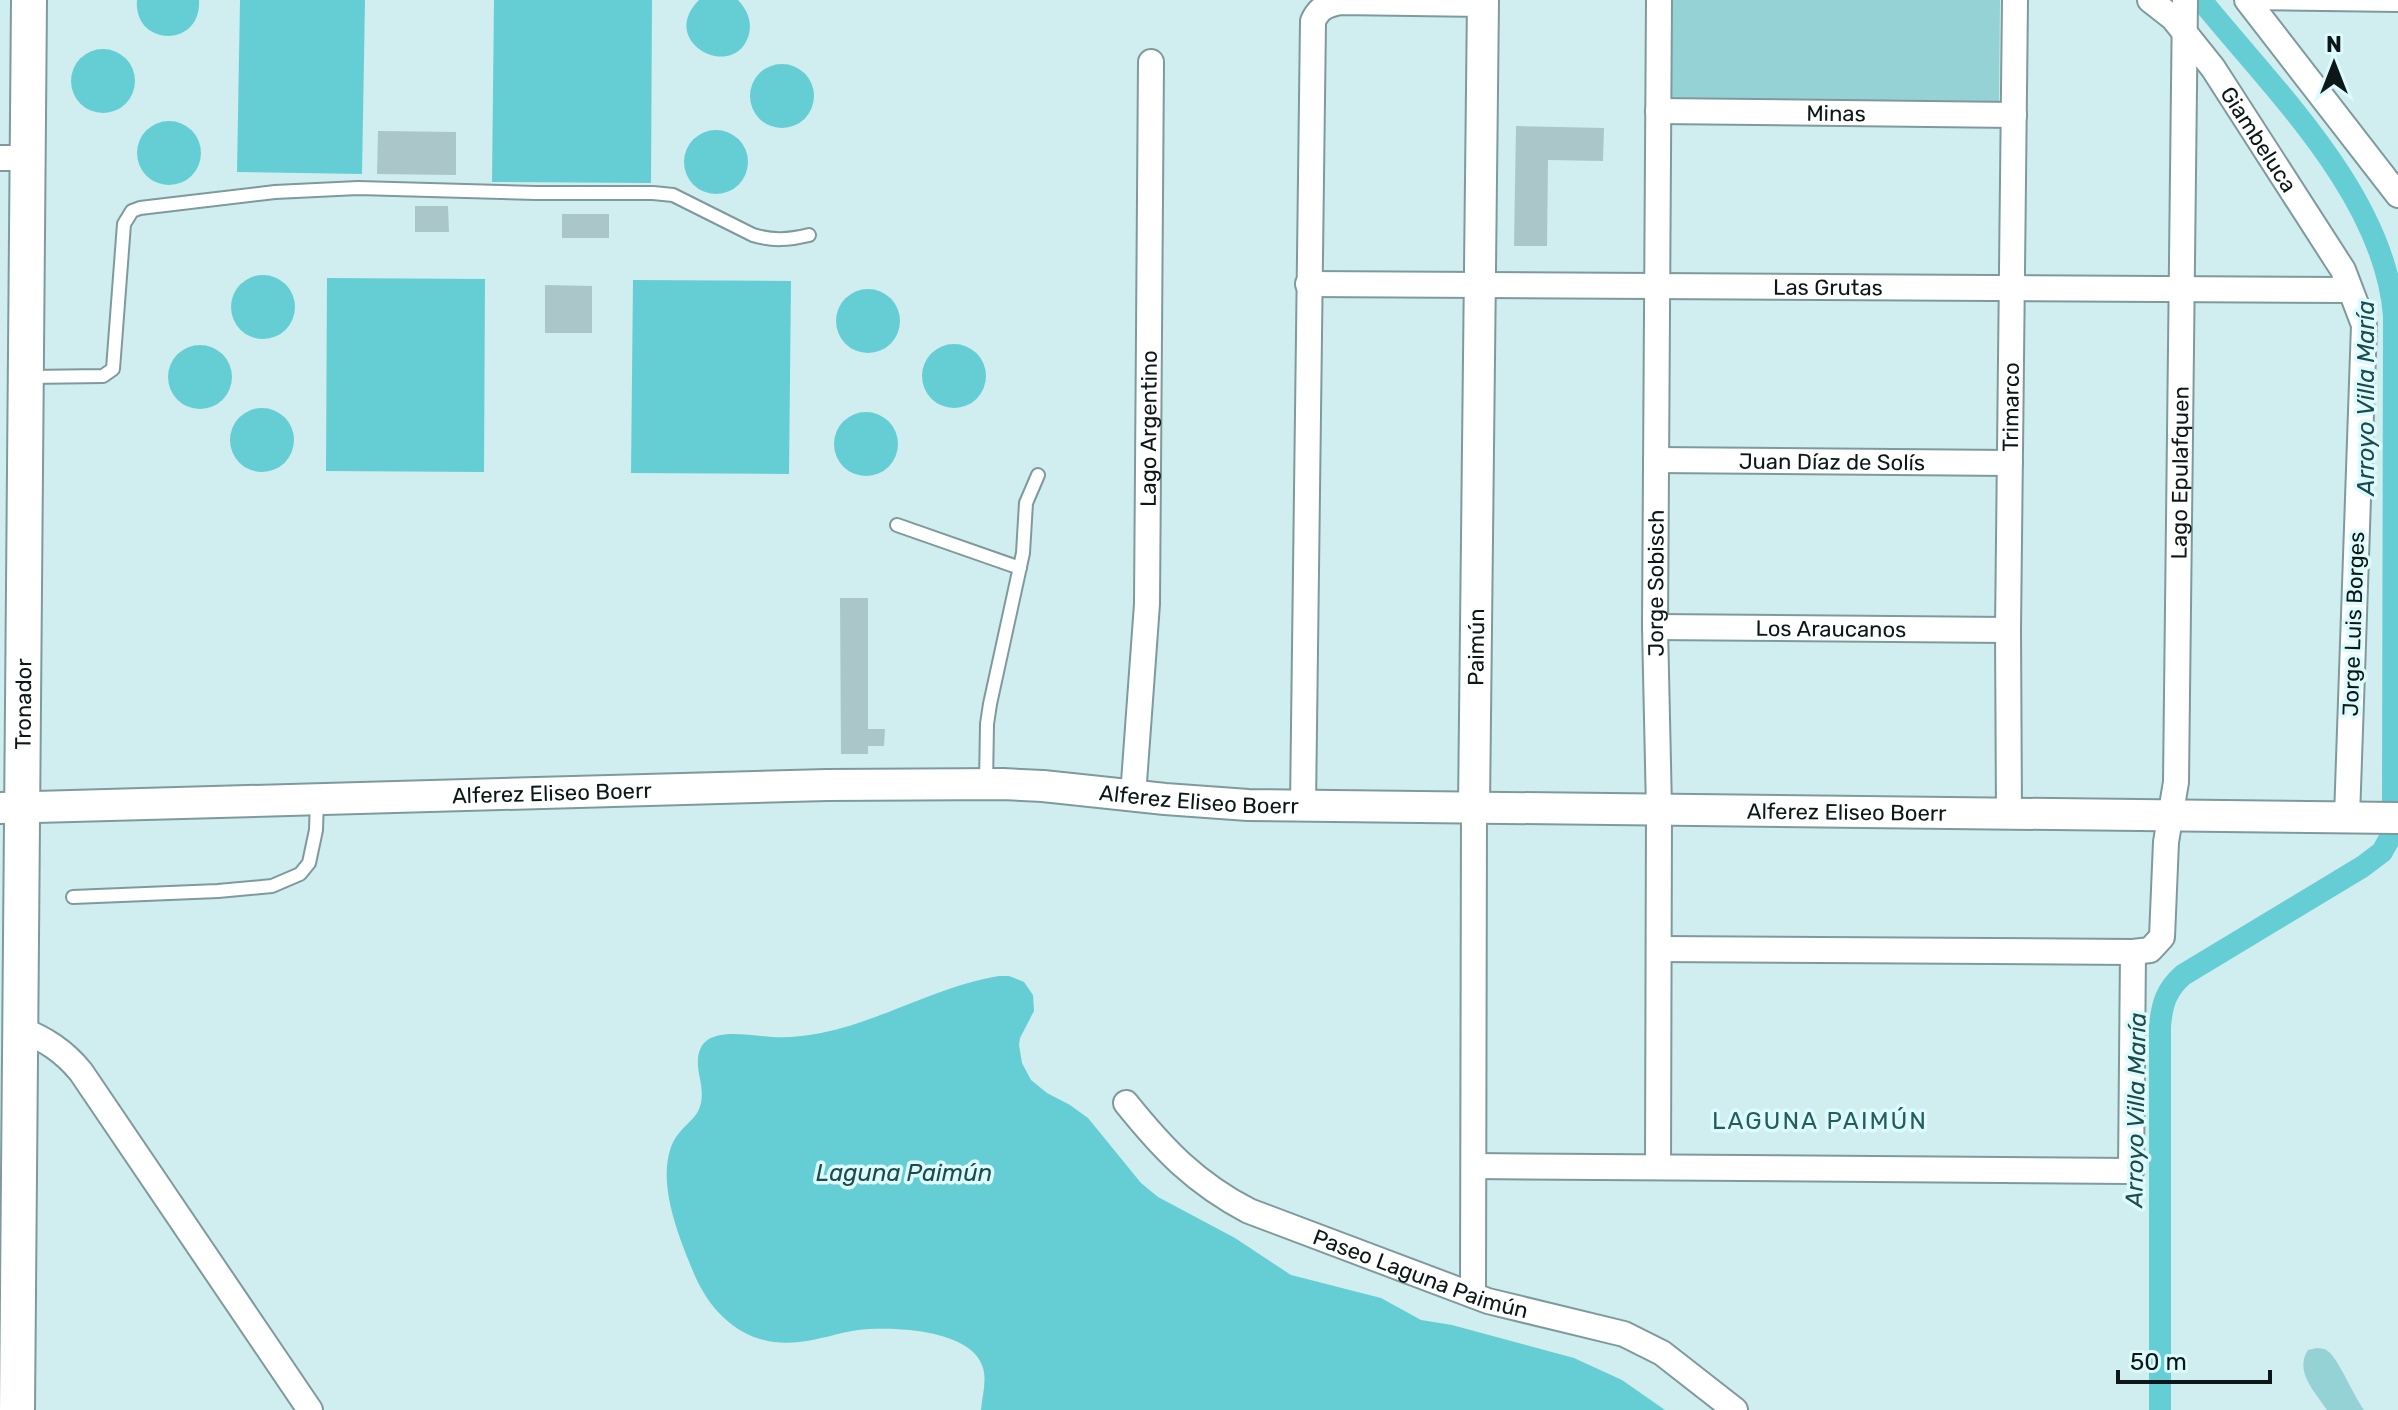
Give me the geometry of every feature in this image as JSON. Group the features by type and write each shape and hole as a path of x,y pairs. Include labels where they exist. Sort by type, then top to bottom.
{"main road":[{"name":"Tronador","path":"17,1410 10,1155 20,1029 11,808 26,377 14,158 29,0"}],"street":[{"name":"Jorge Sobisch","path":"1658,1167 1659,809 1655,627 1659,0"},
{"name":"Trimarco","path":"2009,813 2015,0"},
{"name":"Giambeluca","path":"2150,0 2173,18 2213,68 2343,270 2349,290"},
{"name":"Lago Epulafquen","path":"2133,952 2150,950 2158,944 2164,929 2166,842 2176,782 2185,0"},
{"path":"1303,806 1313,21 1317,11 1340,2 1483,2"},
{"name":"Paimún","path":"1473,1295 1474,807 1483,2"},
{"path":"2248,2 2383,166 2398,195"},
{"name":"Lago Argentino","path":"1133,796 1147,604 1151,62"},
{"name":"Minas","path":"1658,111 2014,115"},
{"name":"Las Grutas","path":"1308,284 2349,290"},
{"name":"Jorge Luis Borges","path":"2347,817 2364,325 2349,290"},
{"name":"Juan Díaz de Solís","path":"1656,460 2010,463"},
{"name":"Los Araucanos","path":"1655,627 2008,630"},
{"name":"Alferez Eliseo Boerr","path":"11,808 827,785 986,784 1043,786 1222,804 1303,806 2398,818"},
{"path":"1474,1166 2131,1171 2133,952 1659,949"},
{"path":"20,1029 56,1046 75,1065 310,1410"},
{"name":"Paseo Laguna Paimún","path":"1126,1103 1173,1158 1199,1181 1230,1201 1268,1220 1473,1295 1612,1330 1638,1340 1662,1353 1735,1410"}],"lane":[{"path":"2248,2 2398,5"},
{"path":"26,377 103,376 113,369 124,224 132,211 140,208 275,192 358,188 653,193 673,195 764,238 790,240 809,235"},
{"path":"986,784 987,724 1020,568 1026,503 1038,475"},
{"path":"897,525 1020,568"},
{"path":"73,897 272,886 300,874 309,863 316,830 317,799"}],"shaded area":[{"path":"1672,0 2000,0 1999,104 1671,99"},
{"path":"2325,1349 2333,1356 2364,1410 2327,1410 2312,1389 2303,1366 2308,1350"}],"water":[{"path":"137,0 199,0 197,16 190,27 180,34 156,34 145,27 139,16"},
{"path":"240,0 365,0 362,174 237,172"},
{"path":"494,0 652,0 651,183 492,182"},
{"path":"699,0 738,0 750,24 749,34 741,48 730,55 716,56 703,52 692,43 687,30 688,16"},
{"path":"103,49 121,55 129,63 135,81 129,99 121,107 103,113 85,107 77,99 71,81 77,63 85,55"},
{"path":"782,64 800,70 808,78 814,96 808,114 800,122 782,128 764,122 756,114 750,96 756,78 764,70"},
{"path":"169,121 187,127 195,135 201,153 195,171 187,179 169,185 151,179 143,171 137,153 143,135 151,127"},
{"path":"716,130 734,136 742,144 748,162 742,180 734,188 716,194 698,188 690,180 684,162 690,144 698,136"},
{"path":"263,275 281,281 289,289 295,307 289,325 281,333 263,339 245,333 237,325 231,307 237,289 245,281"},
{"path":"327,278 485,279 484,472 326,471"},
{"path":"633,280 791,281 789,474 631,473"},
{"path":"868,289 886,295 894,303 900,321 894,339 886,347 868,353 850,347 842,339 836,321 842,303 850,295"},
{"path":"954,344 972,350 980,358 986,376 980,394 972,402 954,408 936,402 928,394 922,376 928,358 936,350"},
{"path":"200,345 218,351 226,359 232,377 226,395 218,403 200,409 182,403 174,395 168,377 174,359 182,351"},
{"path":"262,408 280,414 288,422 294,440 288,458 280,466 262,472 244,466 236,458 230,440 236,422 244,414"},
{"path":"866,412 884,418 892,426 898,444 892,462 884,470 866,476 848,470 840,462 834,444 840,426 848,418"},
{"name":"Laguna Paimún","path":"999,976 1024,982 1033,995 1034,1011 1019,1045 1022,1063 1031,1080 1088,1118 1141,1183 1158,1197 1235,1238 1291,1275 1381,1298 1421,1320 1452,1325 1574,1358 1622,1380 1665,1410 981,1410 983,1368 976,1355 948,1338 909,1330 872,1329 781,1343 750,1335 723,1317 695,1276 677,1230 668,1195 667,1162 671,1147 701,1104 698,1061 701,1048 708,1040 730,1034 785,1037 844,1028 954,987"}],"building":[{"path":"1516,126 1604,128 1603,161 1548,160 1547,246 1514,246"},
{"path":"378,131 456,132 456,175 377,174"},
{"path":"415,206 448,206 449,232 415,232"},
{"path":"562,214 609,214 609,238 562,238"},
{"path":"545,285 592,286 592,333 545,333"},
{"path":"840,598 868,598 868,729 885,729 884,746 868,746 868,754 841,754"}],"waterway":[{"name":"Arroyo Villa María","path":"2206,6 2324,150 2350,189 2371,230 2386,272 2394,316 2393,801"},
{"name":"Arroyo Villa María","path":"2160,1410 2160,1026 2166,998 2183,975 2362,867 2382,852 2392,834"}],"district":[{"name":"LAGUNA PAIMÚN","path":"1820,1121"}]}
